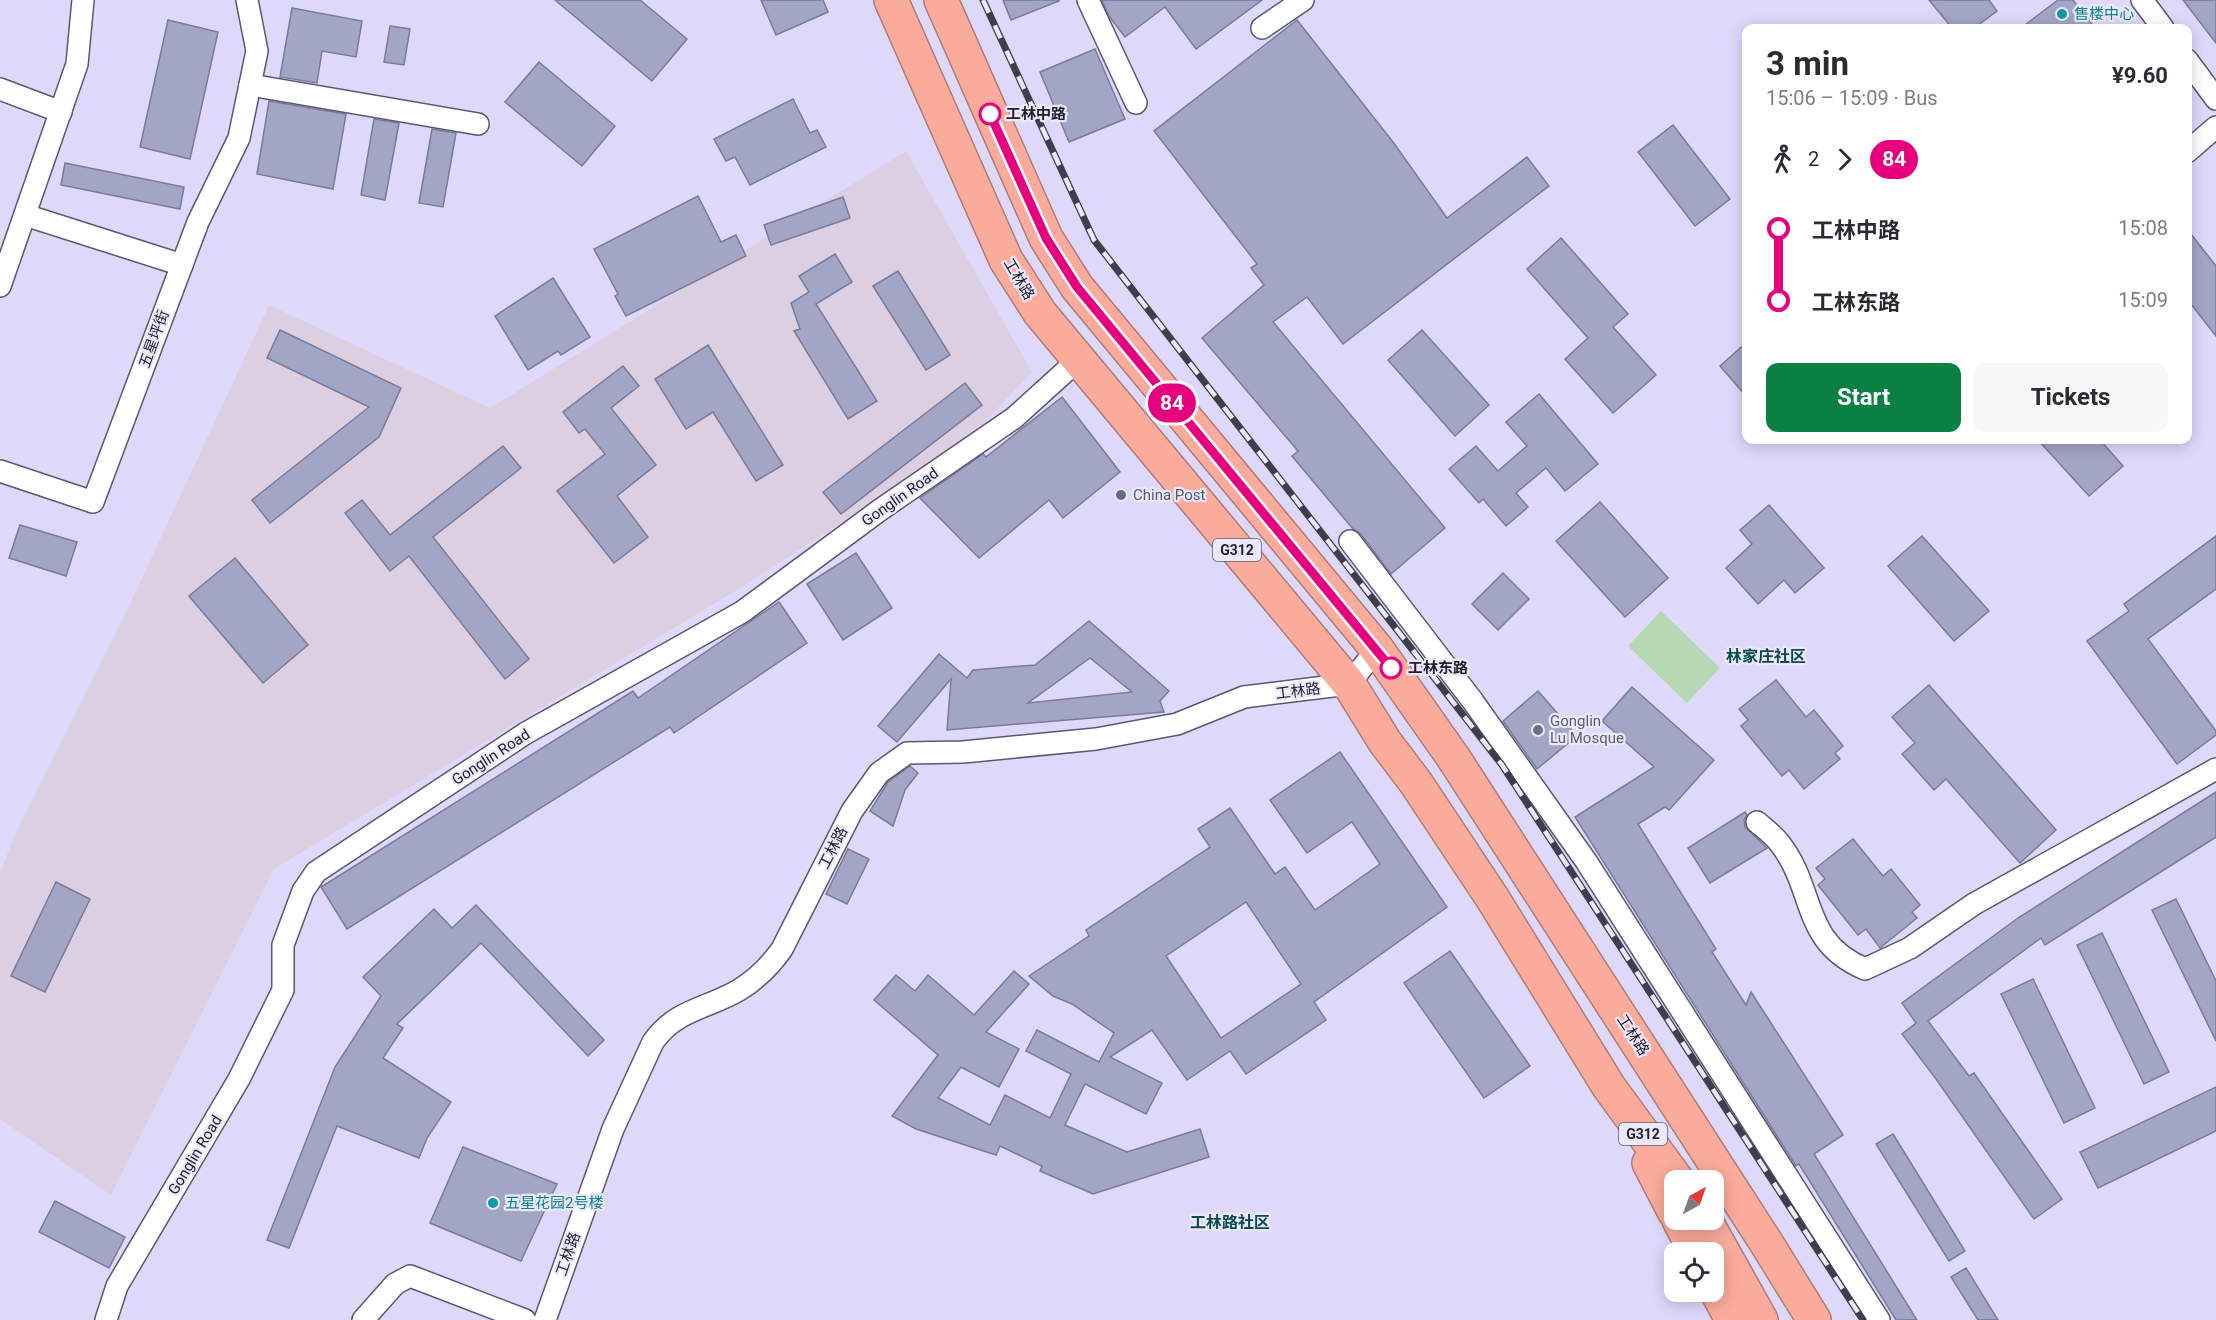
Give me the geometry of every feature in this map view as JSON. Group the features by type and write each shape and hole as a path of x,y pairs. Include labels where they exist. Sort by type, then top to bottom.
{"highway":[{"name":"工林路","path":"891,0 1006,260 1040,314 1349,684 1385,742 1416,783 1493,899 1610,1087"},
{"name":"工林路","path":"941,0 1046,238 1077,287 1377,649 1454,757 1767,1244"},
{"name":"G312","path":"1610,1087 1670,1170"},
{"path":"1610,1087 1664,1192"},
{"path":"1711,1230 1761,1320"},
{"name":"G312","path":"1767,1244 1814,1320"},
{"path":"1767,1244 1836,1320"},
{"path":"1722,1302 1732,1320"}],"street":[{"path":"0,286 77,64 83,0"},
{"name":"五星坪街","path":"0,471 93,502 198,222 239,138 257,51 247,0"},
{"path":"1088,0 1136,103"},
{"path":"1262,28 1303,0"},
{"path":"2142,0 2160,24"},
{"path":"2192,67 2216,99"},
{"path":"250,85 478,123"},
{"path":"0,89 61,112"},
{"path":"2192,148 2216,127"},
{"path":"25,215 182,265"},
{"name":"Gonglin Road","path":"106,1320 117,1286 239,1079 283,990 283,945 303,891 316,872 526,734 742,612 880,510 1014,418 1078,360"},
{"path":"1350,542 1472,700 1586,861 1879,1320"},
{"path":"1349,684 1377,649"},
{"name":"工林路","path":"545,1320 613,1129 653,1042 672,1021 737,991 760,976 772,963 782,949 852,811 867,788 891,763 907,753 963,752 1107,737 1177,724 1244,697 1349,684"},
{"path":"1757,822 1781,844 1798,876 1814,921 1824,938 1847,962 1865,969 1910,948 1974,904 2216,769"},
{"path":"363,1320 395,1284 410,1276 525,1320"}],"shaded area":[{"path":"906,151 1032,372 964,444 737,590 274,869 111,1195 0,1119 0,873 15,834 129,606 269,305 490,408"}],"green space":[{"path":"1661,611 1720,668 1687,703 1628,646"}],"building":[{"path":"555,0 640,0 687,39 652,81"},
{"path":"761,0 823,0 828,12 776,35"},
{"path":"1003,0 1059,0 1059,1 1011,20"},
{"path":"1102,0 1262,0 1196,49 1165,7 1125,37 1109,16"},
{"path":"1929,0 1989,0 1997,11 1979,24 1949,24"},
{"name":"售楼中心","path":"2058,0 2073,0 2092,24 2026,24"},
{"path":"2183,0 2216,0 2216,43"},
{"path":"292,8 362,21 356,57 322,51 317,83 280,77"},
{"path":"168,20 218,32 190,159 140,147"},
{"path":"1297,20 1393,142 1447,218 1527,157 1549,186 1343,344 1307,297 1273,322 1445,528 1391,574 1360,533 1353,529 1292,456 1298,451 1202,338 1264,285 1251,268 1257,264 1154,131"},
{"path":"390,26 410,29 404,65 384,62"},
{"path":"1095,49 1125,119 1069,142 1040,72"},
{"path":"539,62 615,126 582,166 505,102"},
{"path":"793,99 810,133 817,130 826,147 750,185 735,157 726,161 714,139"},
{"path":"269,101 346,114 333,189 257,174"},
{"path":"374,119 399,123 385,200 361,195"},
{"path":"1673,125 1730,199 1695,226 1638,152"},
{"path":"432,129 456,133 443,207 419,203"},
{"path":"65,163 184,187 180,209 61,185"},
{"path":"698,196 721,242 736,235 746,256 626,316 615,296 618,294 594,249"},
{"path":"843,197 850,218 771,245 764,225"},
{"path":"2192,235 2216,266 2216,336 2192,305"},
{"path":"1561,238 1628,314 1613,327 1656,375 1613,413 1565,359 1588,338 1527,269"},
{"path":"835,254 852,282 816,304 877,401 848,419 794,331 800,329 791,303 809,292 799,276"},
{"path":"898,271 950,355 926,370 873,286"},
{"path":"553,278 590,337 561,355 558,351 528,370 495,316"},
{"path":"280,330 401,388 379,437 270,523 252,500 369,407 267,358"},
{"path":"1422,330 1489,405 1455,436 1388,360"},
{"path":"708,345 783,465 756,481 713,412 686,429 655,379"},
{"path":"1742,347 1742,391 1720,366"},
{"path":"623,366 639,386 611,408 656,465 617,496 648,537 614,563 557,491 605,454 585,429 579,433 563,412"},
{"path":"965,383 982,405 841,514 823,492"},
{"path":"1539,394 1598,464 1565,491 1546,468 1516,493 1528,507 1506,526 1483,499 1479,503 1449,469 1476,446 1498,471 1527,446 1506,422"},
{"path":"1062,397 1120,472 1063,518 1049,500 979,558 920,498 983,454 986,457"},
{"path":"2042,444 2104,444 2123,466 2089,496"},
{"path":"503,446 521,468 433,537 529,659 505,679 409,556 390,571 345,513 362,500 390,535"},
{"path":"1600,502 1668,578 1625,617 1556,541"},
{"path":"1769,505 1824,568 1795,593 1784,580 1758,604 1726,568 1752,544 1740,530"},
{"path":"20,525 77,542 66,576 9,558"},
{"path":"1922,536 1989,611 1954,641 1888,566"},
{"path":"2216,536 2216,589 2148,639 2216,731 2216,735 2177,764 2087,641 2129,611 2124,604"},
{"path":"856,553 892,608 843,640 807,584"},
{"path":"235,558 308,645 263,683 189,596"},
{"path":"1503,573 1529,599 1498,630 1472,604"},
{"path":"779,602 807,643 674,733 670,727 347,929 321,887 633,691 638,698"},
{"path":"1089,621 1169,691 1160,701 1164,712 947,730 951,679 897,742 878,726 939,654 967,678 973,670 1035,665","holes":["1090,658 1132,692 1028,703"]},
{"path":"1776,680 1806,717 1814,710 1843,746 1835,753 1840,759 1804,789 1789,770 1782,776 1741,726 1748,720 1739,709"},
{"path":"1929,685 2056,830 2020,863 1946,779 1934,790 1902,754 1915,743 1892,717"},
{"path":"1632,687 1714,760 1669,810 1665,807 1638,824 1716,949 1712,952 1746,1005 1751,992 1843,1135 1814,1154 1917,1320 1896,1320 1799,1164 1796,1166 1575,817 1654,767 1602,721"},
{"name":"Gonglin Lu Mosque","path":"1538,691 1577,736 1537,769 1503,721"},
{"path":"1340,752 1447,907 1314,1002 1326,1020 1246,1074 1230,1051 1187,1080 1152,1030 1110,1057 1162,1083 1146,1114 1085,1084 1065,1125 1127,1152 1200,1129 1209,1157 1093,1194 1040,1171 1042,1166 1000,1146 996,1155 916,1129 892,1116 938,1055 874,1000 896,975 915,991 928,975 974,1015 1014,971 1029,984 986,1032 1019,1049 999,1087 961,1067 938,1098 990,1125 1005,1095 1050,1118 1071,1074 1026,1051 1037,1030 1099,1062 1114,1033 1072,1004 1053,996 1029,976 1089,936 1086,930 1210,847 1198,829 1230,808 1275,874 1285,867 1315,910 1380,864 1352,822 1307,853 1270,800","holes":["1246,902 1301,984 1221,1038 1166,956"]},
{"path":"910,766 918,773 905,790 893,826 870,811 888,782"},
{"path":"2216,792 2216,837 2045,945 2041,938 1928,1021 1969,1076 1974,1073 2062,1199 2034,1219 1902,1034 1916,1023 1902,1003 2018,918"},
{"path":"1745,812 1747,815 1744,820 1745,827 1767,848 1710,883 1688,848"},
{"path":"1853,839 1883,876 1891,869 1920,905 1912,912 1917,918 1880,948 1866,929 1858,935 1818,885 1825,879 1816,868"},
{"path":"848,849 869,859 847,904 826,894"},
{"path":"56,882 90,899 45,992 11,976"},
{"path":"2176,899 2216,981 2216,1041 2152,910"},
{"path":"476,905 604,1040 588,1056 481,943 397,1024 403,1028 383,1058 451,1102 427,1138 419,1158 337,1126 289,1248 267,1240 335,1067 381,996 363,977 434,909 452,928"},
{"path":"2102,933 2169,1072 2144,1084 2077,945"},
{"path":"1450,951 1530,1066 1484,1098 1404,983"},
{"path":"2033,979 2095,1108 2064,1123 2001,994"},
{"path":"2216,1087 2216,1131 2098,1188 2080,1152"},
{"path":"1893,1134 1965,1251 1949,1261 1876,1144"},
{"name":"五星花园2号楼","path":"463,1147 557,1184 521,1261 430,1223"},
{"path":"55,1201 125,1237 109,1268 39,1232"},
{"path":"1966,1268 1998,1320 1978,1320 1951,1277"}],"railway":[{"path":"983,0 1094,240 1502,765 1863,1320"}],"bus line":[{"name":"84","path":"990,114 1046,238 1077,287 1391,668"}],"place":[{"name":"售楼中心","path":"2062,14"},
{"name":"工林中路","path":"990,114"},
{"name":"China Post","path":"1121,495"},
{"name":"工林东路","path":"1391,668"},
{"name":"Gonglin Lu Mosque","path":"1538,730"},
{"name":"五星花园2号楼","path":"493,1203"}],"district":[{"name":"林家庄社区","path":"1766,656"},
{"name":"工林路社区","path":"1230,1222"}]}
